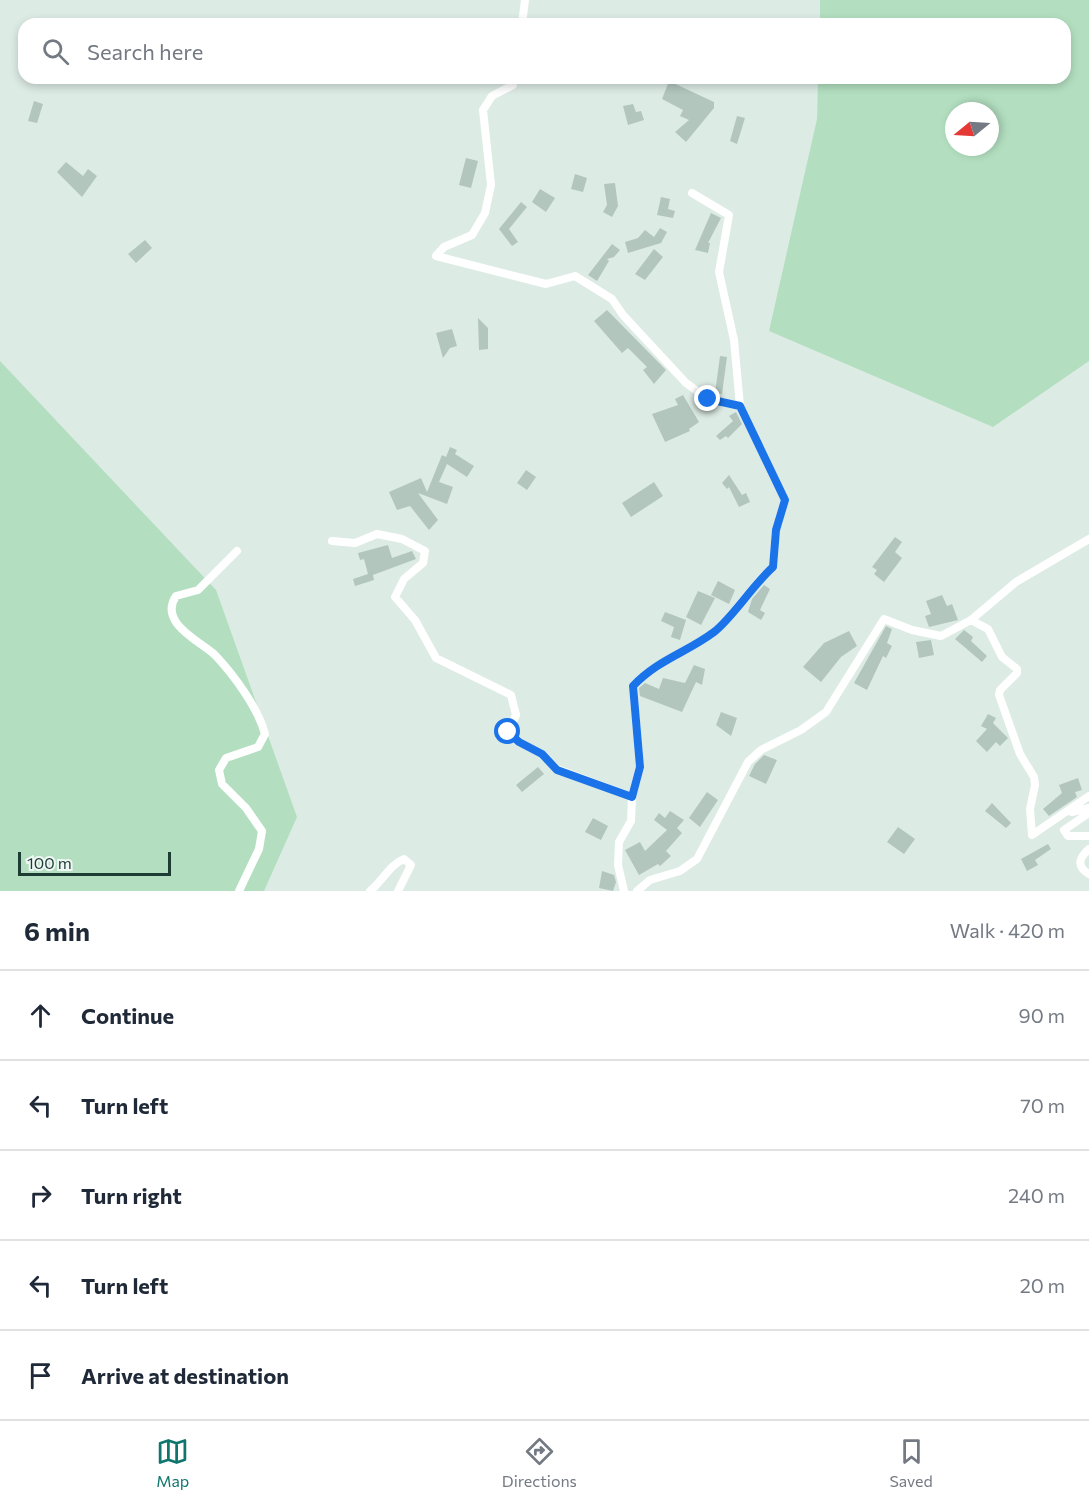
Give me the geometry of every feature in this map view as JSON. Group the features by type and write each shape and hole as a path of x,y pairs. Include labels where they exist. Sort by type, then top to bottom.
{"street":[{"path":"523,18 525,0"},
{"path":"513,84 492,96 483,110 491,185 485,213 472,235 444,247 436,256 546,284 575,276 612,299 623,315 686,383 708,399 740,406"},
{"path":"624,891 618,865 619,842 631,821 632,797 640,767 633,686 650,668 714,632 756,582 773,567 776,530 785,500 740,406 734,340 719,272 729,215 692,193"},
{"path":"332,541 355,543 377,534 402,539 425,551 423,563 404,579 395,597 415,620 436,658 511,695 516,714 508,732 519,742 542,754 557,770 632,797"},
{"path":"637,891 650,880 680,871 697,859 748,762 761,750 801,730 826,712 884,619 912,630 941,636 971,620 1016,582 1089,539"},
{"path":"237,551 198,590 176,596 172,602 173,614 187,636 214,655 256,709 265,734 258,747 226,758 219,770 222,784 246,808 262,831 259,849 239,891"},
{"path":"971,620 988,629 1002,657 1017,669 1017,674 1000,690 999,695 1020,754 1034,777 1035,785 1030,809 1032,835 1089,796"},
{"path":"1059,817 1081,808 1089,808"},
{"path":"1089,813 1064,830 1068,836 1089,836"},
{"path":"1089,849 1080,857 1079,862 1082,870 1089,874"},
{"path":"370,891 381,883 398,861 410,861 411,865 398,891"}],"green space":[{"path":"820,0 1089,0 1089,361 993,427 769,331 817,119 818,84 1071,84 1071,18 820,18"},
{"path":"0,361 216,590 297,817 264,891 0,891"}],"building":[{"path":"668,84 675,84 714,102 714,108 686,142 675,132 689,120 680,116 683,110 662,99"},
{"path":"34,101 43,104 37,123 28,121"},
{"path":"633,104 636,112 641,111 644,120 628,125 623,106"},
{"path":"737,116 745,118 737,144 730,141"},
{"path":"466,158 478,161 471,188 459,185"},
{"path":"66,162 83,176 88,169 97,176 82,197 57,172"},
{"path":"575,174 587,178 583,192 571,189"},
{"path":"615,183 618,206 612,217 603,212 607,205 604,184"},
{"path":"540,189 555,198 546,212 532,202"},
{"path":"661,197 670,199 668,209 675,211 673,218 657,215"},
{"path":"521,202 527,207 509,229 518,242 512,246 499,229"},
{"path":"711,213 721,218 708,243 710,243 708,253 695,250"},
{"path":"660,228 667,232 661,243 628,253 625,242 638,238 645,230 654,237"},
{"path":"145,240 152,248 136,263 128,254"},
{"path":"612,244 620,250 614,257 607,259 609,261 597,281 588,275"},
{"path":"654,249 663,257 645,280 635,274"},
{"path":"607,310 666,370 654,384 643,370 647,367 628,348 622,353 594,321"},
{"path":"478,318 488,328 488,349 479,350"},
{"path":"452,329 457,346 450,348 443,358 436,333"},
{"path":"720,356 727,357 722,394 715,393"},
{"path":"683,395 699,422 689,429 690,431 665,442 652,414 678,405 675,399"},
{"path":"736,412 742,424 728,438 726,436 720,440 716,436 733,421 729,416"},
{"path":"450,447 457,450 455,454 474,466 467,477 447,464 439,482 453,487 447,504 418,493 438,520 429,530 410,506 397,510 389,492 421,478 427,492 442,455 446,457"},
{"path":"526,470 536,477 527,490 517,483"},
{"path":"729,475 742,495 746,493 750,502 739,507 729,487 727,489 722,483"},
{"path":"654,482 663,496 631,517 622,503"},
{"path":"895,537 902,542 895,552 902,558 884,582 874,574 877,570 872,567"},
{"path":"388,545 392,558 412,551 416,559 373,575 374,580 355,586 353,579 368,574 364,559 360,560 358,553"},
{"path":"718,581 735,590 729,604 711,595"},
{"path":"764,585 770,589 760,610 765,613 761,620 748,612 752,599"},
{"path":"698,591 715,598 701,625 686,617"},
{"path":"942,595 947,606 952,604 958,620 929,627 925,616 931,614 926,601"},
{"path":"665,612 686,620 680,640 671,637 674,627 661,621"},
{"path":"886,626 892,629 887,643 892,646 886,658 883,656 867,690 854,683"},
{"path":"964,630 973,637 971,641 987,656 982,662 955,639"},
{"path":"849,631 857,646 841,657 821,682 803,667 824,643"},
{"path":"931,640 934,655 919,658 916,642"},
{"path":"694,665 705,669 702,685 696,682 682,712 640,696 639,688 645,683 659,689 663,678 685,683"},
{"path":"721,712 737,718 731,736 716,725"},
{"path":"988,714 996,718 993,723 1008,738 1000,746 996,742 987,752 976,741 987,729 981,726"},
{"path":"764,755 777,760 766,784 749,776 755,764"},
{"path":"538,767 544,774 522,792 516,785"},
{"path":"1078,778 1082,790 1075,792 1077,797 1049,816 1043,809 1062,793 1059,785"},
{"path":"707,792 718,800 700,827 689,818"},
{"path":"992,803 1011,823 1006,828 985,811"},
{"path":"670,811 684,820 677,828 682,833 666,851 671,856 660,866 658,864 639,875 625,850 640,842 645,851 667,830 654,820 659,813 665,818"},
{"path":"593,818 608,826 601,840 585,832"},
{"path":"898,827 915,839 904,854 887,842"},
{"path":"1048,844 1051,849 1035,860 1038,865 1027,871 1021,859"},
{"path":"602,871 614,875 616,882 613,891 599,888"}],"route":[{"path":"508,732 519,742 542,754 557,770 577,775 632,797 640,767 633,686 650,668 714,632 756,582 773,567 776,557 776,530 785,500 740,406 708,399"}]}
